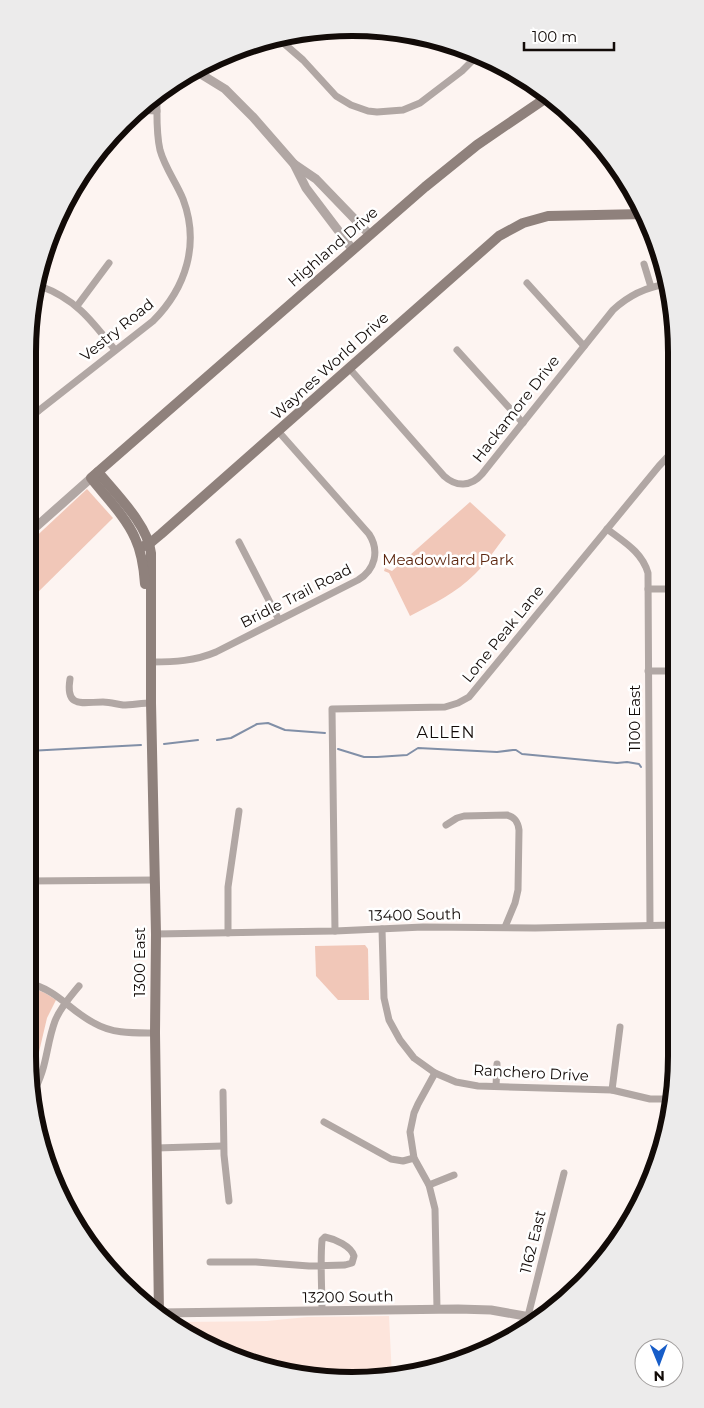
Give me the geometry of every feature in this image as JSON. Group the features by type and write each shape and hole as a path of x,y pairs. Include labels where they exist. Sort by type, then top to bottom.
{"main road":[{"name":"Highland Drive","path":"92,475 432,181 478,145 543,100"},
{"name":"Waynes World Drive","path":"149,544 494,241 511,229 535,219 561,215 636,214"},
{"path":"123,503 110,480 110,472 114,465 145,431"},
{"name":"1300 East","path":"92,475 125,521 137,543 143,564 146,597 151,610"},
{"name":"1300 East","path":"92,475 123,503 140,525 149,544 156,934 154,1033 159,1306"},
{"path":"137,543 142,546 149,544"}],"street":[{"path":"284,43 303,60 336,96 351,105 368,111 386,112 412,107 462,72 473,60"},
{"path":"202,75 215,82 232,96 294,164 306,188 353,250"},
{"name":"Vestry Road","path":"38,411 153,321 167,306 179,288 188,260 190,242 187,214 182,198 167,169 160,150 157,132 157,104"},
{"path":"149,111 157,111"},
{"path":"294,164 316,179 370,234"},
{"path":"77,306 109,263"},
{"path":"644,264 651,287"},
{"path":"527,284 584,346"},
{"name":"Hackamore Drive","path":"349,368 444,476 456,483 465,484 476,480 618,305 651,287 661,285"},
{"path":"43,287 77,306 94,323 115,350"},
{"path":"457,350 523,423"},
{"name":"Bridle Trail Road","path":"152,662 185,661 208,655 363,577 373,565 375,549 372,538 278,431"},
{"name":"Lone Peak Lane","path":"335,931 332,709 445,707 464,701 474,692 668,456"},
{"name":"Highland Drive","path":"36,527 61,497 92,475"},
{"name":"1100 East","path":"608,529 638,553 643,559 648,573 650,925"},
{"path":"239,542 279,620"},
{"path":"648,589 668,589"},
{"path":"648,671 668,671"},
{"path":"70,679 70,693 79,703 102,702 123,705 151,703"},
{"path":"228,933 228,881 239,811"},
{"path":"446,825 464,816 507,815 518,823 520,830 518,890 505,927"},
{"path":"36,881 155,880"},
{"name":"13400 South","path":"156,934 668,925"},
{"name":"Ranchero Drive","path":"382,929 384,998 389,1020 406,1049 414,1058 435,1073 467,1084 612,1090 650,1099 665,1099"},
{"path":"36,985 50,991 87,1019 103,1027 120,1032 154,1033"},
{"path":"38,1082 44,1069 54,1023 66,1002 79,986"},
{"path":"612,1090 620,1026"},
{"path":"496,1086 497,1064"},
{"path":"435,1073 418,1104 412,1122 411,1141 414,1158 433,1197 436,1220 437,1309"},
{"path":"223,1092 223,1146 229,1201"},
{"path":"324,1122 391,1159 403,1161 414,1158"},
{"path":"156,1148 223,1146"},
{"name":"1162 East","path":"532,1315 564,1174"},
{"path":"429,1186 454,1175"},
{"path":"210,1262 256,1262 304,1266 321,1266 348,1265 352,1263 354,1256 351,1250 333,1240 322,1238 321,1246 321,1266 322,1311"},
{"name":"13200 South","path":"170,1314 475,1309 530,1317"}],"shaded area":[{"path":"389,1316 392,1369 352,1372 290,1366 231,1348 182,1322 267,1321 307,1317"}],"green space":[{"path":"87,489 113,518 36,594 36,537"},
{"name":"Meadowlard Park","path":"470,502 506,535 484,565 468,581 444,598 410,616 389,573 384,571 385,568 392,571"},
{"path":"365,945 368,949 369,1000 338,1000 316,976 315,946"},
{"path":"36,989 56,1000 47,1018 36,1063"}],"waterway":[{"path":"217,740 231,738 257,724 268,723 285,730 325,733"},
{"path":"164,744 198,740"},
{"path":"36,751 141,745"},
{"path":"338,749 364,757 407,755 418,748 497,752 516,750 522,754 617,763 627,762 639,764 641,767"}],"district":[{"name":"ALLEN","path":"446,732"}]}
